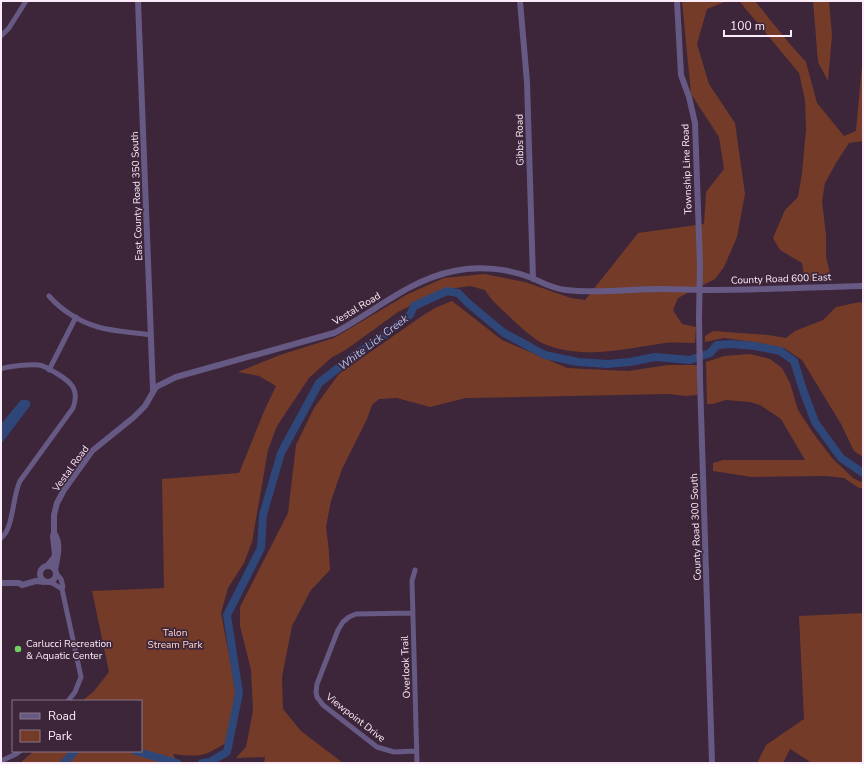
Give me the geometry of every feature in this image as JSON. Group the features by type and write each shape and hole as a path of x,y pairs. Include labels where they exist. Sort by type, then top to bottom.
{"street":[{"path":"1,36 9,28 26,1"},
{"name":"East County Road 350 South","path":"138,1 153,391"},
{"name":"Gibbs Road","path":"520,1 528,82 533,279"},
{"name":"Township Line Road","path":"677,1 681,76 689,97 695,123 700,290"},
{"name":"Vestal Road","path":"47,566 53,559 54,555 53,544 56,509 60,497 68,485 92,451 134,417 145,406 153,391 160,384 176,377 334,333 352,324 414,285 441,274 456,270 472,268 510,272 552,287 566,290 700,290"},
{"name":"County Road 600 East","path":"700,290 863,286"},
{"name":"County Road 300 South","path":"700,290 700,380 712,763"},
{"path":"49,296 56,304 76,317 100,328 151,335"},
{"path":"49,370 76,317"},
{"path":"1,369 40,365 68,380 75,392 75,402 73,408 20,481 15,491 8,530 1,538"},
{"name":"Vestal Road","path":"54,533 59,551 56,572"},
{"path":"19,583 33,577 47,566 52,567 62,584 80,677 75,692 69,700"},
{"name":"Overlook Trail","path":"416,570 412,581 412,613 417,763"},
{"path":"40,571 40,577 46,582"},
{"path":"46,582 55,579 56,572"},
{"path":"1,583 19,583 22,585 36,581 54,584 62,589"},
{"name":"Viewpoint Drive","path":"412,613 356,614 345,619 338,630 318,679 316,692 319,701 323,705 378,747 394,752 416,751"},
{"path":"1,761 19,752"}],"green space":[{"name":"Talon Stream Park","path":"682,1 727,1 707,9 697,44 709,84 735,123 745,194 737,237 724,267 715,279 678,298 673,310 682,324 696,327 695,343 665,343 604,352 559,349 544,344 523,329 498,306 485,290 470,286 442,290 398,312 347,349 331,358 309,378 277,426 268,450 252,542 244,563 228,588 221,613 236,692 226,743 201,755 189,756 173,754 177,763 20,763 33,752 142,752 142,700 83,700 94,691 109,672 92,591 164,588 162,479 239,473 276,386 259,376 238,372 280,355 334,338 408,294 444,278 484,274 525,282 571,298 585,300 638,233 704,224 706,192 724,169 719,137 691,94"},
{"path":"755,1 806,62 817,103 844,136 856,131 863,55 863,141 849,143 825,183 822,201 826,235 826,257 832,281 805,281 802,263 780,250 773,238 785,210 798,197 806,130 805,100 799,73 740,2"},
{"path":"813,1 829,1 832,35 828,81 818,62"},
{"path":"452,301 502,340 567,368 628,371 668,365 697,365 697,395 686,396 669,394 466,398 430,407 397,398 379,399 372,405 367,419 342,469 331,501 326,527 330,570 311,590 292,626 282,677 283,709 301,731 343,763 264,763 265,757 236,758 246,747 253,711 251,670 240,626 240,607 288,513 296,445 314,408 339,374 422,316 435,308"},
{"path":"860,302 863,303 863,457 854,451 841,424 802,360 784,348 754,342 724,338 705,342 705,336 713,331 768,335 786,338 795,331 823,320 836,307"},
{"path":"750,354 770,359 782,368 790,383 798,410 813,433 832,458 853,478 863,483 863,488 859,488 844,478 826,476 752,477 713,471 713,463 723,460 805,460 781,419 760,405 750,402 726,400 713,404 707,404 706,362 724,356"},
{"path":"863,613 863,763 812,763 790,749 783,763 757,763 766,745 804,719 799,616"}],"water":[{"path":"21,400 30,401 30,406 1,444 1,424"}],"waterway":[{"name":"White Lick Creek","path":"202,763 210,762 227,752 239,693 227,615 261,548 263,515 281,453 319,383 410,315 414,306 447,291 458,293 504,333 545,355 578,362 607,364 630,362 655,357 690,360 710,353 717,345 731,344 755,346 780,351 794,361 815,422 841,458 863,473"},
{"name":"White Lick Creek","path":"64,763 74,752"},
{"name":"White Lick Creek","path":"138,752 177,763"}],"place":[{"name":"Carlucci Recreation & Aquatic Center","path":"18,649"}]}
